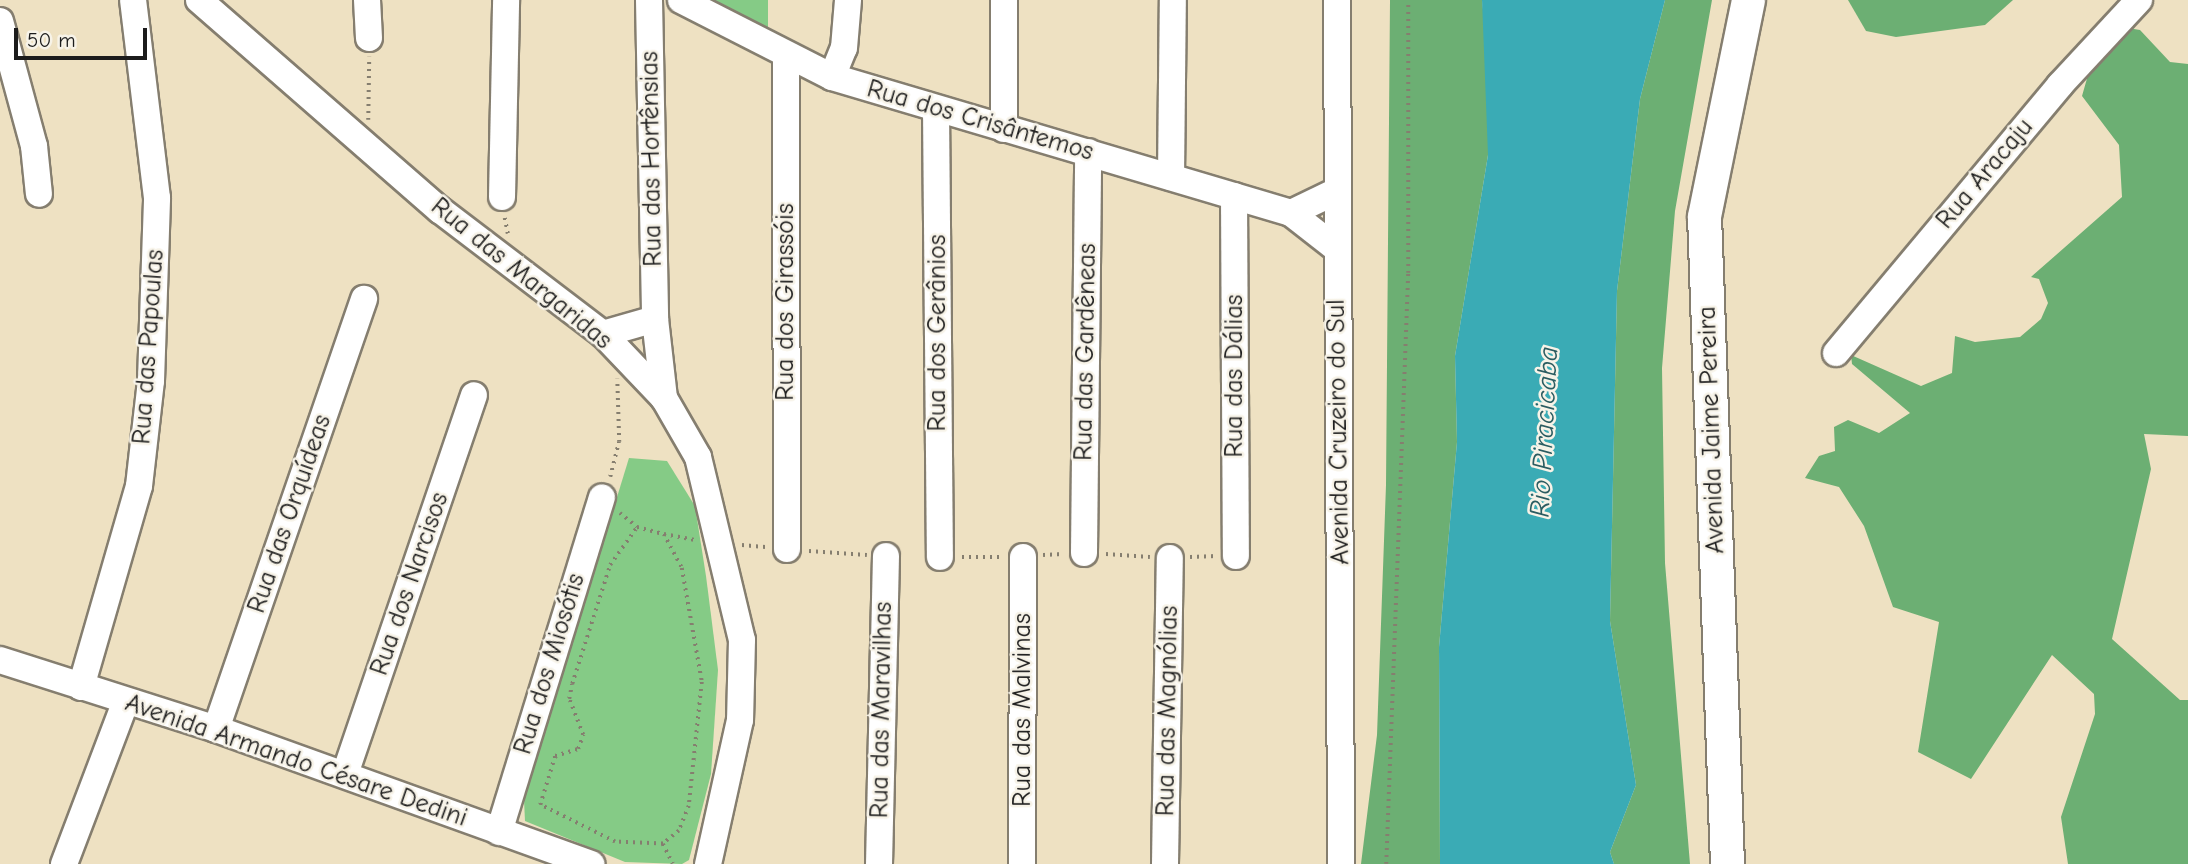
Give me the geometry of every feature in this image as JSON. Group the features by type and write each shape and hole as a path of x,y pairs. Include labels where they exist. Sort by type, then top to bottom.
{"main road":[{"name":"Avenida Jaime Pereira","path":"1705,864 1697,385 1687,218 1727,0"},
{"name":"Avenida Jaime Pereira","path":"1727,864 1704,216 1748,0"}],"street":[{"name":"Rua das Papoulas","path":"81,687 139,486 151,381 157,198 133,0"},
{"name":"Rua das Margaridas","path":"199,0 368,150 603,334 664,398 698,457 742,640 740,720 708,864"},
{"path":"367,0 369,38"},
{"path":"502,197 506,0"},
{"name":"Rua das Hortênsias","path":"649,0 655,319 664,398"},
{"name":"Rua dos Crisântemos","path":"681,0 832,77 1291,213 1337,249"},
{"path":"832,77 845,39 848,0"},
{"path":"1003,129 1004,0"},
{"path":"1171,177 1173,0"},
{"name":"Avenida Cruzeiro do Sul","path":"1337,0 1341,864"},
{"name":"Rua Aracaju","path":"1836,353 2060,85 2140,0"},
{"path":"0,21 34,146 39,194"},
{"name":"Rua dos Girassóis","path":"786,55 787,549"},
{"name":"Rua dos Gerânios","path":"936,109 940,556"},
{"name":"Rua das Gardêneas","path":"1083,553 1088,152"},
{"path":"1291,213 1336,191"},
{"name":"Rua das Dálias","path":"1234,195 1236,556"},
{"name":"Rua das Orquídeas","path":"216,729 364,299"},
{"path":"603,334 655,319"},
{"path":"628,363 655,319"},
{"name":"Rua dos Narcisos","path":"345,774 474,395"},
{"name":"Rua dos Miosótis","path":"499,831 602,497"},
{"name":"Rua das Maravilhas","path":"879,864 886,556"},
{"name":"Rua das Malvinas","path":"1022,864 1023,557"},
{"name":"Rua das Magnólias","path":"1165,864 1170,558"},
{"name":"Avenida Armando Césare Dedini","path":"0,660 125,703 216,729 592,864"},
{"path":"64,864 125,703"}],"path":[{"path":"1386,864 1408,273 1408,0"},
{"path":"368,150 369,38"},
{"path":"502,197 512,261"},
{"path":"602,497 619,442 614,383 628,363"},
{"path":"637,527 664,534 682,568 702,682 689,806 679,831 663,844 615,842 540,805 555,756 578,749 583,735 569,699 572,684 610,565 637,527"},
{"path":"663,844 673,864"}],"green space":[{"path":"706,0 768,0 768,32"},
{"path":"1390,0 1482,0 1488,55 1488,155 1455,356 1457,442 1439,647 1440,864 1361,864 1377,735 1386,485"},
{"path":"1665,0 1712,0 1675,211 1662,368 1665,563 1690,864 1614,864 1610,852 1636,785 1610,621 1617,291 1640,99"},
{"path":"1848,0 2013,0 1985,25 1896,37 1866,31"},
{"path":"2128,28 2140,30 2170,62 2188,64 2188,436 2144,434 2151,469 2112,639 2180,700 2188,700 2188,864 2068,864 2061,817 2095,714 2094,694 2052,655 1971,779 1918,752 1939,622 1893,607 1864,526 1839,487 1805,478 1819,456 1835,451 1834,427 1848,420 1879,433 1910,413 1852,364 1851,355 1921,386 1952,373 1955,336 1975,342 2020,337 2041,319 2048,303 2039,279 2031,277 2122,197 2119,145 2082,96 2092,61"},
{"path":"629,458 667,461 695,506 706,576 718,670 711,774 689,860 682,864 625,862 525,821 524,800"}],"water":[{"name":"Rio Piracicaba","path":"1482,0 1665,0 1640,99 1617,291 1610,621 1636,785 1610,852 1614,864 1440,864 1439,647 1457,442 1455,356 1488,155"}]}
